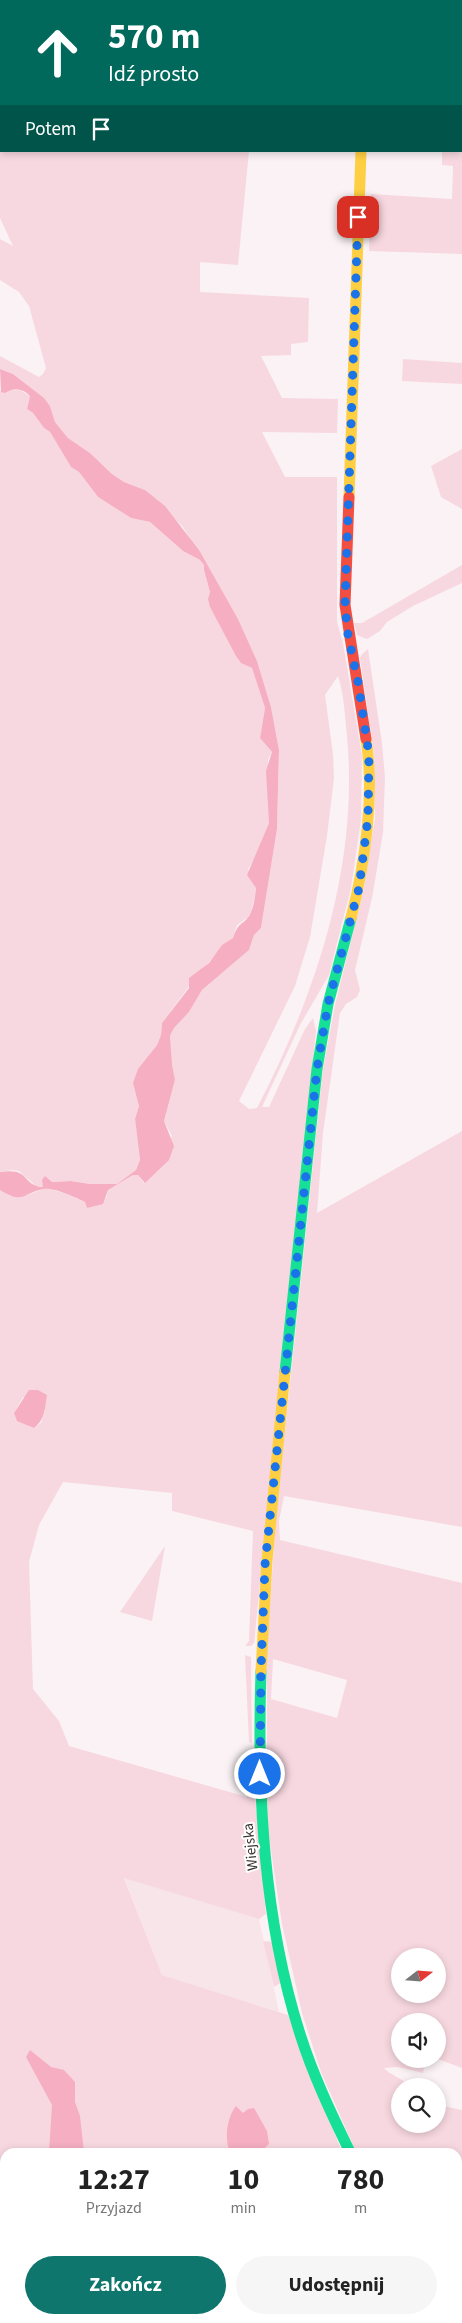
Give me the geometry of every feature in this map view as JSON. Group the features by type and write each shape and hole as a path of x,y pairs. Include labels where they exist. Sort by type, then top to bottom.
{"street":[{"name":"Wiejska","path":"348,2148 317,2084 298,2029 274,1924 262,1831 260,1711 265,1565 317,1069 328,1004 359,888 368,818 369,755 358,682 348,635 345,605 361,152"}],"shaded area":[{"path":"0,152 249,152 238,265 200,262 200,292 309,298 308,342 291,344 291,355 261,356 282,398 338,399 337,433 262,432 285,477 337,477 337,622 343,643 362,756 361,820 351,888 329,975 300,1025 262,1107 269,1107 305,1029 313,1018 316,1031 254,1643 251,1646 245,1646 249,1641 253,1531 172,1511 172,1493 63,1482 39,1525 29,1562 33,1689 59,1721 69,1746 247,1797 248,1751 251,1753 266,1914 259,1919 124,1878 162,1975 288,2015 340,2148 265,2148 269,2144 227,2148 0,2148 0,1190 10,1196 27,1195 46,1188 85,1202 87,1208 106,1198 108,1190 133,1175 138,1175 144,1183 172,1136 164,1121 175,1080 171,1065 170,1036 174,1028 189,1012 202,990 249,950 254,935 261,928 277,829 279,750 271,707 257,661 238,619 183,527 145,490 124,482 112,474 90,453 68,438 55,422 50,406 44,398 13,374 0,369 0,356 39,377 46,368 29,306 19,292 0,280 0,239 13,246 0,218","holes":["338,676 342,690 347,736 349,785 346,833 339,881 329,928 298,1020 257,1108 249,1109 239,1101 295,986 310,937 327,836 334,778 333,754 325,695","23,1397 45,1411 41,1423 34,1428 14,1413"]},
{"path":"442,152 462,152 462,254 369,251 371,194 452,199 453,166 442,165"},
{"path":"403,359 462,363 462,384 402,381"},
{"path":"0,369 13,374 44,398 50,406 55,422 68,438 90,453 112,474 124,482 145,490 165,506 199,550 238,619 257,661 271,707 279,750 277,829 261,928 254,935 249,950 202,990 189,1012 174,1028 170,1036 175,1080 164,1121 174,1146 169,1160 145,1183 138,1175 133,1175 108,1190 103,1204 87,1208 85,1202 65,1193 48,1189 23,1197 14,1197 0,1190 0,1172 17,1172 36,1186 43,1187 42,1180 45,1176 52,1182 71,1181 90,1184 117,1184 136,1170 140,1160 135,1119 139,1106 133,1083 138,1069 157,1045 161,1035 162,1023 189,988 189,978 209,963 222,945 233,938 239,926 252,910 256,888 247,875 269,823 266,771 272,752 260,738 265,708 252,668 241,663 236,656 210,607 208,599 210,592 204,565 200,560 183,551 150,522 131,518 98,497 79,472 71,467 50,432 27,409 30,396 18,389 5,393 1,392"},
{"path":"10,389 20,390 30,396 27,409 50,432 71,467 79,472 98,497 131,518 150,522 183,551 200,560 204,565 210,592 210,607 242,663 252,668 265,708 260,738 272,752 268,759 269,823 255,858 248,869 256,888 251,912 247,918 237,925 233,938 201,970 162,1023 161,1035 157,1045 149,1055 138,1096 139,1106 135,1119 140,1160 136,1170 117,1184 90,1184 71,1181 52,1182 44,1187 36,1186 19,1171 0,1172 0,390 1,392"},
{"path":"462,449 462,509 441,497 431,466"},
{"path":"462,565 462,583 413,606 387,622 380,631 367,639 357,635 354,623 362,623"},
{"path":"368,649 382,743 385,777 383,833 372,898 355,970 360,990 357,997 346,1004 340,1013 323,1133 317,1213 462,1131 462,1527 284,1496 279,1521 280,1540 462,1583 462,2068 446,2062 446,2013 391,2013 391,2068 384,2068 398,2078 391,2078 391,2133 446,2133 446,2107 462,2110 462,2148 354,2148 321,2072 302,2013 282,1924 268,1830 267,1649 276,1517 323,1069 335,1005 364,888 375,818 374,754 360,658","holes":["273,1659 347,1680 337,1718 271,1699"]},
{"path":"29,1390 38,1390 47,1395 42,1417 34,1428 17,1421 14,1413"},
{"path":"165,1546 152,1621 120,1612"},
{"path":"245,1655 251,1657 252,1743 249,1742"},
{"path":"124,1877 259,1919 279,2012 162,1975"},
{"path":"263,1941 273,1942 282,1982 274,1987"},
{"path":"30,2050 51,2067 64,2070 75,2082 75,2102 80,2116 84,2148 49,2148 52,2105 26,2057"},
{"path":"402,2068 424,2068 423,2073"},
{"path":"236,2106 243,2113 248,2109 254,2108 267,2131 269,2144 265,2148 228,2148 227,2128"}],"traffic: fast":[{"path":"285,1372 317,1069 328,1004 351,918"},
{"path":"261,1671 260,1762 262,1808 270,1900 278,1945 288,1990 305,2049 348,2148"}],"traffic: slow":[{"path":"349,497 361,152"},
{"path":"351,918 361,875 369,806 369,761 366,739"},
{"path":"261,1671 267,1561 285,1372"}],"traffic: jam":[{"path":"349,497 345,605 366,739"}],"route":[{"path":"260,1774 260,1702 265,1565 317,1069 328,1004 359,888 368,818 369,755 358,682 348,635 345,605 358,217"}]}
